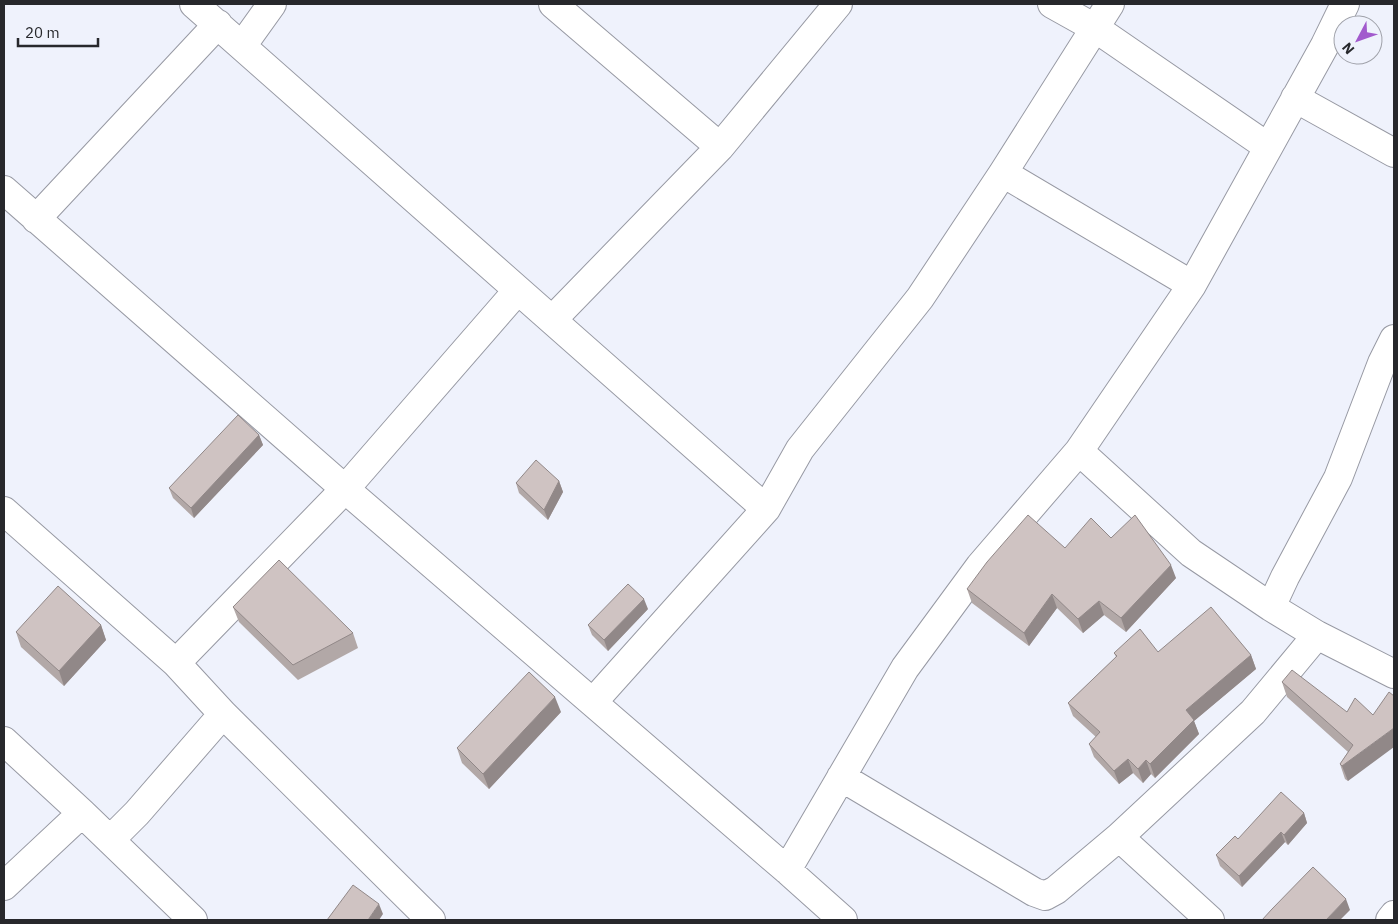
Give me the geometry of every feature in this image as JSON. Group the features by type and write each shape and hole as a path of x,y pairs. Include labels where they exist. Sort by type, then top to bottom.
{"street":[{"path":"194,4 766,509"},
{"path":"242,46 272,4"},
{"path":"553,4 720,147"},
{"path":"552,320 720,147 838,4"},
{"path":"1052,4 1095,28 1268,147"},
{"path":"594,702 766,509 800,450 920,298 1003,174 1110,4"},
{"path":"788,870 905,668 980,566 1079,451 1192,284 1325,45 1345,4"},
{"path":"36,219 218,24"},
{"path":"1295,98 1394,153"},
{"path":"1003,174 1192,284"},
{"path":"4,190 345,489 788,870 842,920"},
{"path":"176,663 345,489 518,290"},
{"path":"1271,607 1338,478 1382,363 1394,339"},
{"path":"1079,451 1191,553 1271,607 1317,635 1393,672"},
{"path":"4,511 176,663 223,714 431,920"},
{"path":"841,777 1034,892 1045,896 1056,890 1119,837 1253,712 1317,635"},
{"path":"110,840 137,814 223,714"},
{"path":"4,740 82,812 193,920"},
{"path":"4,886 82,812"},
{"path":"1119,837 1210,920"},
{"path":"1390,920 1394,916"}],"building":[{"path":"238,415 259,435 191,508 169,488"},
{"path":"536,460 559,481 544,510 516,483"},
{"path":"1028,515 1065,548 1091,518 1111,538 1135,515 1171,565 1121,618 1099,601 1078,619 1052,594 1024,633 967,589 987,562"},
{"path":"279,560 353,633 293,665 233,607"},
{"path":"628,584 644,599 604,640 588,625"},
{"path":"58,586 101,625 59,671 16,632"},
{"path":"1211,607 1251,655 1186,710 1194,720 1150,764 1146,760 1138,769 1128,759 1114,771 1089,744 1100,732 1068,703 1117,656 1114,653 1140,629 1158,652"},
{"path":"1292,670 1347,712 1355,698 1373,715 1389,692 1394,696 1394,728 1342,766 1340,764 1353,745 1282,682"},
{"path":"529,672 555,697 483,774 457,748"},
{"path":"1281,792 1304,813 1284,835 1281,832 1239,876 1216,855 1235,836 1238,839"},
{"path":"1313,867 1346,899 1326,920 1262,920 1272,909"},
{"path":"353,885 379,904 368,920 327,920"}]}
